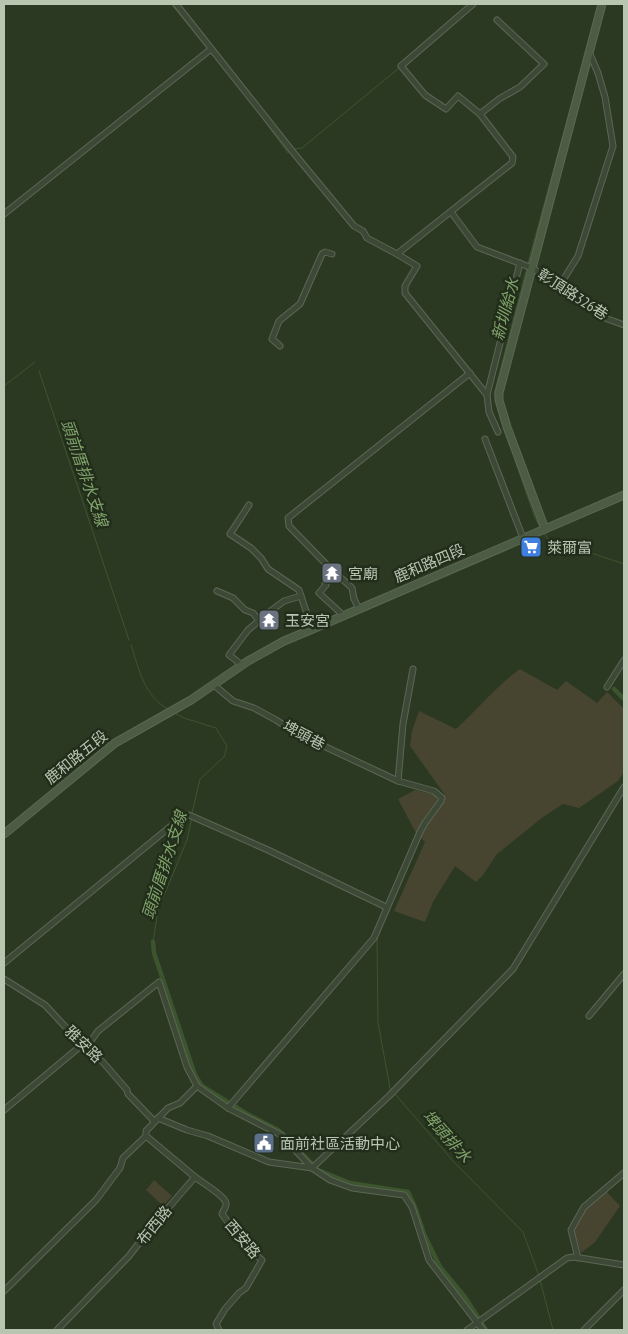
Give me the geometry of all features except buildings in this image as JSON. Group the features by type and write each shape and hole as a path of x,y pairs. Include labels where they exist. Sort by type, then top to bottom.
{"main road":[{"path":"545,529 507,427 499,400 500,385 527,266 602,4"},
{"name":"鹿和路四段","path":"170,712 242,665 284,641 624,495"},
{"name":"鹿和路五段","path":"4,834 115,743 170,712"}],"street":[{"path":"176,4 354,226 363,231 367,238 417,266 405,286 405,293 487,395"},
{"path":"397,254 512,163 513,157 480,114 458,96 446,109 425,94 401,66 473,4"},
{"path":"480,114 499,99 520,87 544,64 497,20"},
{"path":"4,214 211,48"},
{"path":"560,285 578,256 613,146 605,97 589,51"},
{"name":"彰頂路326巷","path":"451,212 477,247 527,266 560,285 605,318 624,325"},
{"path":"280,346 272,338 279,321 300,304 322,254 325,252 332,254"},
{"path":"498,432 489,412 487,395 527,266"},
{"path":"359,609 352,588 289,526 288,518 470,373"},
{"path":"485,439 523,538"},
{"path":"249,505 230,534 251,548 268,569 299,590 312,629"},
{"path":"325,584 319,593 344,616"},
{"path":"217,591 232,598 244,610 253,613 260,622"},
{"path":"242,665 229,655 248,630 284,601 301,596"},
{"path":"607,687 624,660"},
{"path":"398,781 403,724 413,669"},
{"name":"埤頭巷","path":"214,685 233,701 254,708 294,732 398,781 434,791 442,798 420,832 386,907"},
{"path":"312,1168 389,1096 513,969 624,787"},
{"path":"4,963 182,817 189,815 268,850 386,907 374,938 228,1108"},
{"path":"589,1016 624,974"},
{"name":"雅安路","path":"4,978 45,1005 85,1044 127,1090 128,1094 156,1120 208,1136 269,1162 312,1168"},
{"path":"4,1110 159,982 187,1067 197,1086 228,1108 281,1135 312,1168 330,1180 352,1188 404,1195 412,1207 420,1237 429,1260 483,1330"},
{"path":"4,1291 96,1200 120,1168 123,1158 146,1136 146,1131 156,1120 168,1108 180,1103 197,1086"},
{"path":"146,1136 195,1177"},
{"path":"578,1258 571,1230 584,1207 624,1173"},
{"name":"布西路","path":"57,1330 129,1256 195,1177"},
{"name":"西安路","path":"195,1177 221,1196 226,1202 222,1214 243,1243 262,1260 246,1288 225,1309 216,1324 219,1330"},
{"path":"467,1330 567,1258 624,1265"},
{"path":"584,1330 624,1290"}],"shaded area":[{"path":"520,669 557,690 566,681 597,703 607,692 624,709 624,772 618,781 579,808 563,804 543,817 497,854 476,882 455,866 433,902 425,922 394,911 425,842 416,833 398,799 415,790 433,794 438,800 445,795 410,746 412,731 419,711 456,729 495,690"},
{"path":"154,1180 172,1196 163,1206 146,1190"},
{"path":"605,1190 620,1206 595,1242 581,1253 573,1228 582,1212"}],"waterway":[{"path":"171,4 208,49"},
{"name":"新圳給水","path":"528,263 595,19"},
{"path":"210,52 238,86"},
{"path":"295,149 302,148 399,68"},
{"path":"253,105 288,153 291,151"},
{"name":"新圳給水","path":"496,399 494,394 527,267"},
{"name":"頭前厝排水支線","path":"4,386 35,362"},
{"name":"頭前厝排水支線","path":"39,371 129,640"},
{"name":"新圳給水","path":"515,460 535,518 541,528"},
{"name":"新圳給水","path":"545,534 547,538 624,564"},
{"name":"頭前厝排水支線","path":"131,645 148,689 153,697 168,709"},
{"path":"614,689 624,699"},
{"name":"頭前厝排水支線","path":"174,713 216,728 227,746 224,757 200,779 192,813"},
{"name":"頭前厝排水支線","path":"153,942 158,910 187,840 192,817"},
{"name":"埤頭排水","path":"377,938 378,1023 392,1091"},
{"path":"153,942 154,953 195,1075 202,1086 284,1135"},
{"name":"埤頭排水","path":"395,1094 454,1162 523,1232 539,1276"},
{"path":"289,1140 318,1170 350,1183 408,1192 424,1234 440,1267 465,1297 486,1330"},
{"name":"埤頭排水","path":"540,1280 553,1330"}],"place":[{"name":"萊爾富","path":"531,547"},
{"name":"宮廟","path":"332,573"},
{"name":"玉安宮","path":"269,620"},
{"name":"面前社區活動中心","path":"264,1143"}]}
